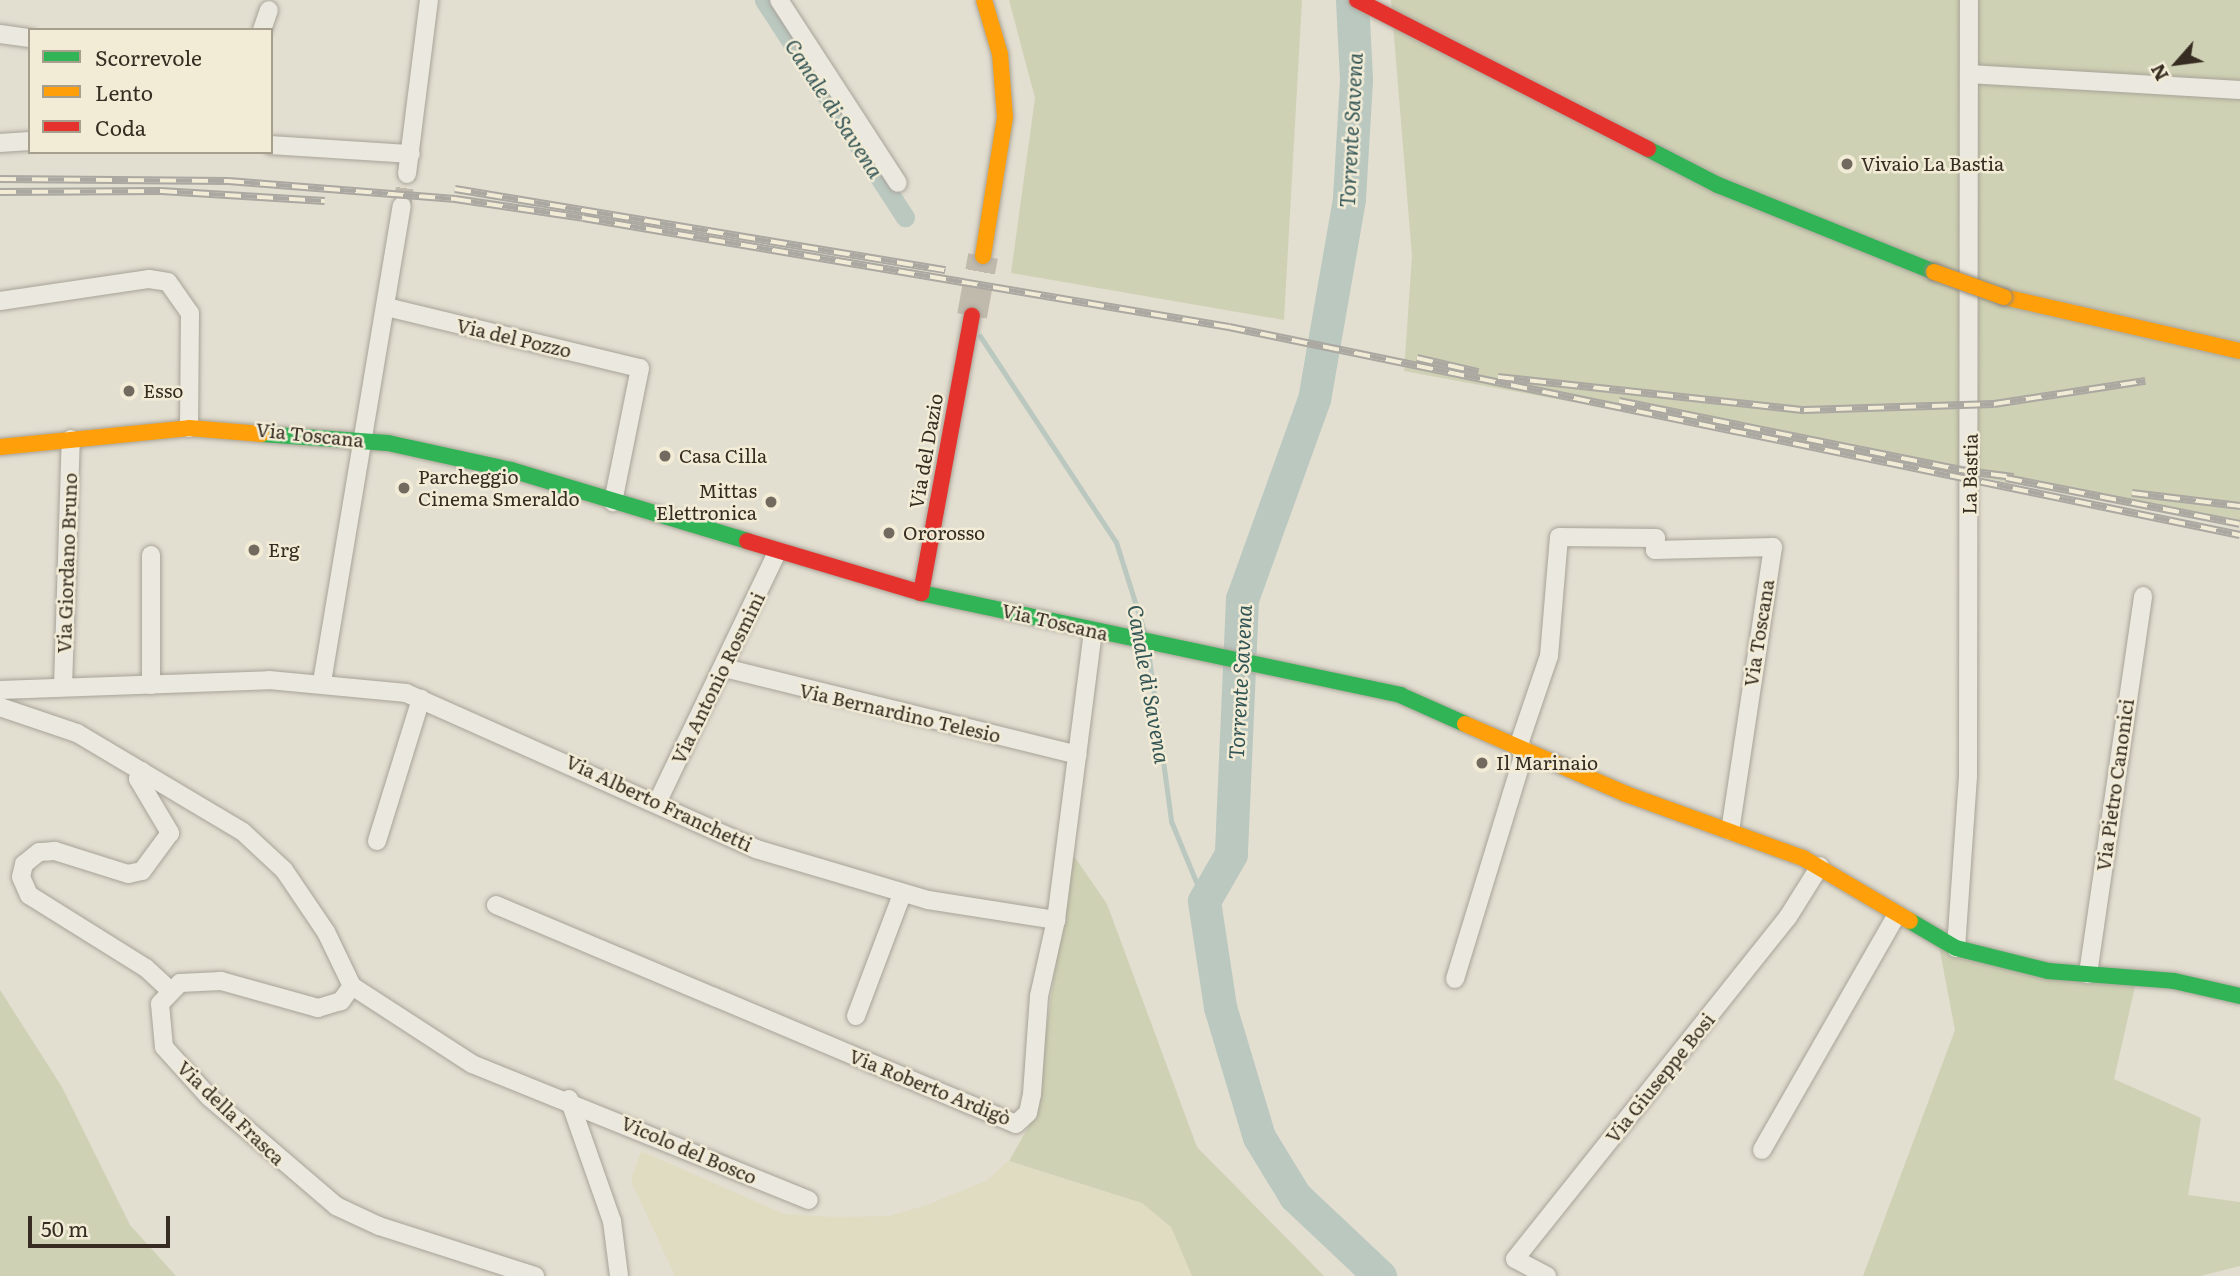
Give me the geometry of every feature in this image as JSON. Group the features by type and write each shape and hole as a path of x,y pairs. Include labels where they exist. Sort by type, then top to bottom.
{"main road":[{"path":"983,256 1005,117 1000,54 984,0"},
{"path":"1357,0 1729,190 1934,272 2004,297 2240,351"},
{"name":"Via del Dazio","path":"922,593 972,316"},
{"name":"Via Toscana","path":"0,447 189,428 362,439 511,470 777,552 922,593 1122,638 1361,684 1820,866 1896,916 1956,948 2088,974 2174,981 2240,996"}],"street":[{"path":"407,174 429,0"},
{"path":"779,0 898,183"},
{"name":"La Bastia","path":"1956,948 1968,776 1969,0"},
{"path":"263,28 269,10"},
{"path":"0,34 28,38"},
{"path":"1969,74 2240,90"},
{"path":"0,142 28,141"},
{"path":"273,145 411,154"},
{"path":"322,682 402,206"},
{"path":"0,301 149,279 168,282 190,313 189,428"},
{"name":"Via del Pozzo","path":"387,307 640,368 613,502"},
{"name":"Via Giordano Bruno","path":"63,687 71,439"},
{"name":"Via Toscana","path":"1522,749 1549,656 1559,537 1656,538 1659,550 1773,547 1730,831"},
{"name":"Via Antonio Rosmini","path":"657,803 724,668 777,552"},
{"path":"151,555 151,685"},
{"name":"Via Pietro Canonici","path":"2088,974 2143,596"},
{"name":"Via Roberto Ardigò","path":"496,905 1016,1125 1030,1103 1039,996 1056,920 1093,631"},
{"name":"Via Bernardino Telesio","path":"724,668 1077,755"},
{"name":"Via Alberto Franchetti","path":"0,690 322,682 421,699 755,849 902,894 1056,920"},
{"path":"377,841 421,699"},
{"path":"0,707 77,733 142,771 243,832 284,870 326,932 352,986 341,1001 318,1008 220,981 193,979 171,991 146,968 29,895 21,877 24,864 55,851 128,874 142,871 170,833 138,779 142,771"},
{"path":"1455,979 1522,749"},
{"name":"Via Giuseppe Bosi","path":"1547,1276 1515,1259 1788,917 1820,866"},
{"path":"856,1016 902,894"},
{"path":"1762,1150 1896,916"},
{"name":"Vicolo del Bosco","path":"352,986 472,1064 569,1099 809,1200"},
{"name":"Via della Frasca","path":"171,991 160,1004 163,1047 307,1186 379,1226 535,1276"},
{"path":"569,1099 612,1221 618,1276"}],"shaded area":[{"path":"641,1151 784,1214 836,1217 890,1216 930,1204 988,1180 1008,1161 1142,1203 1171,1227 1192,1276 675,1276 631,1181"}],"green space":[{"path":"1009,0 1302,0 1284,320 1011,273 1035,98"},
{"path":"1391,0 2240,0 2240,525 1404,371 1412,256"},
{"path":"1072,853 1107,904 1197,1147 1324,1276 1192,1276 1171,1227 1142,1203 1009,1161 1029,1126 1039,1079"},
{"path":"1938,941 2137,978 2114,1079 2201,1118 2188,1195 2240,1202 2240,1266 2200,1276 1863,1276 1955,1030"},
{"path":"0,990 62,1087 130,1225 176,1276 0,1276"}],"waterway":[{"name":"Canale di Savena","path":"764,0 905,217"},
{"name":"Torrente Savena","path":"1352,0 1356,80 1349,199 1314,399 1242,599 1231,854 1204,901 1220,1007 1259,1137 1295,1196 1380,1276"},
{"name":"Canale di Savena","path":"980,336 1116,542 1145,634"},
{"name":"Canale di Savena","path":"1148,650 1171,821 1204,901"}],"tunnel":[{"path":"402,206 407,174"},
{"path":"972,316 983,256"}],"railway":[{"path":"0,179 228,181 455,199 583,218 1229,327 2240,535"},
{"path":"455,189 945,270"},
{"path":"0,192 161,191 325,201"},
{"path":"1417,358 1478,372"},
{"path":"1498,377 1804,410 1994,404 2145,381"},
{"path":"1619,401 1965,471"},
{"path":"1959,470 2014,477"},
{"path":"2006,478 2240,524"},
{"path":"2132,493 2240,506"}],"traffic: fast":[{"path":"1648,149 1718,185 1934,272"},
{"path":"262,434 388,443 511,470 747,541"},
{"path":"921,593 1400,695 1465,724"},
{"path":"1910,921 1956,948 2048,971 2174,981 2240,996"}],"traffic: slow":[{"path":"983,256 1005,117 1000,54 984,0"},
{"path":"1934,272 2004,297"},
{"path":"2004,297 2240,351"},
{"path":"0,447 189,428 262,434"},
{"path":"1465,724 1626,794 1803,858 1910,921"}],"traffic: jam":[{"path":"1357,0 1648,149"},
{"path":"747,541 921,593 972,316"}],"place":[{"name":"Vivaio La Bastia","path":"1847,164"},
{"name":"Esso","path":"129,391"},
{"name":"Casa Cilla","path":"665,456"},
{"name":"Parcheggio Cinema Smeraldo","path":"404,488"},
{"name":"Mittas Elettronica","path":"771,502"},
{"name":"Ororosso","path":"889,533"},
{"name":"Erg","path":"254,550"},
{"name":"Il Marinaio","path":"1482,763"}]}
